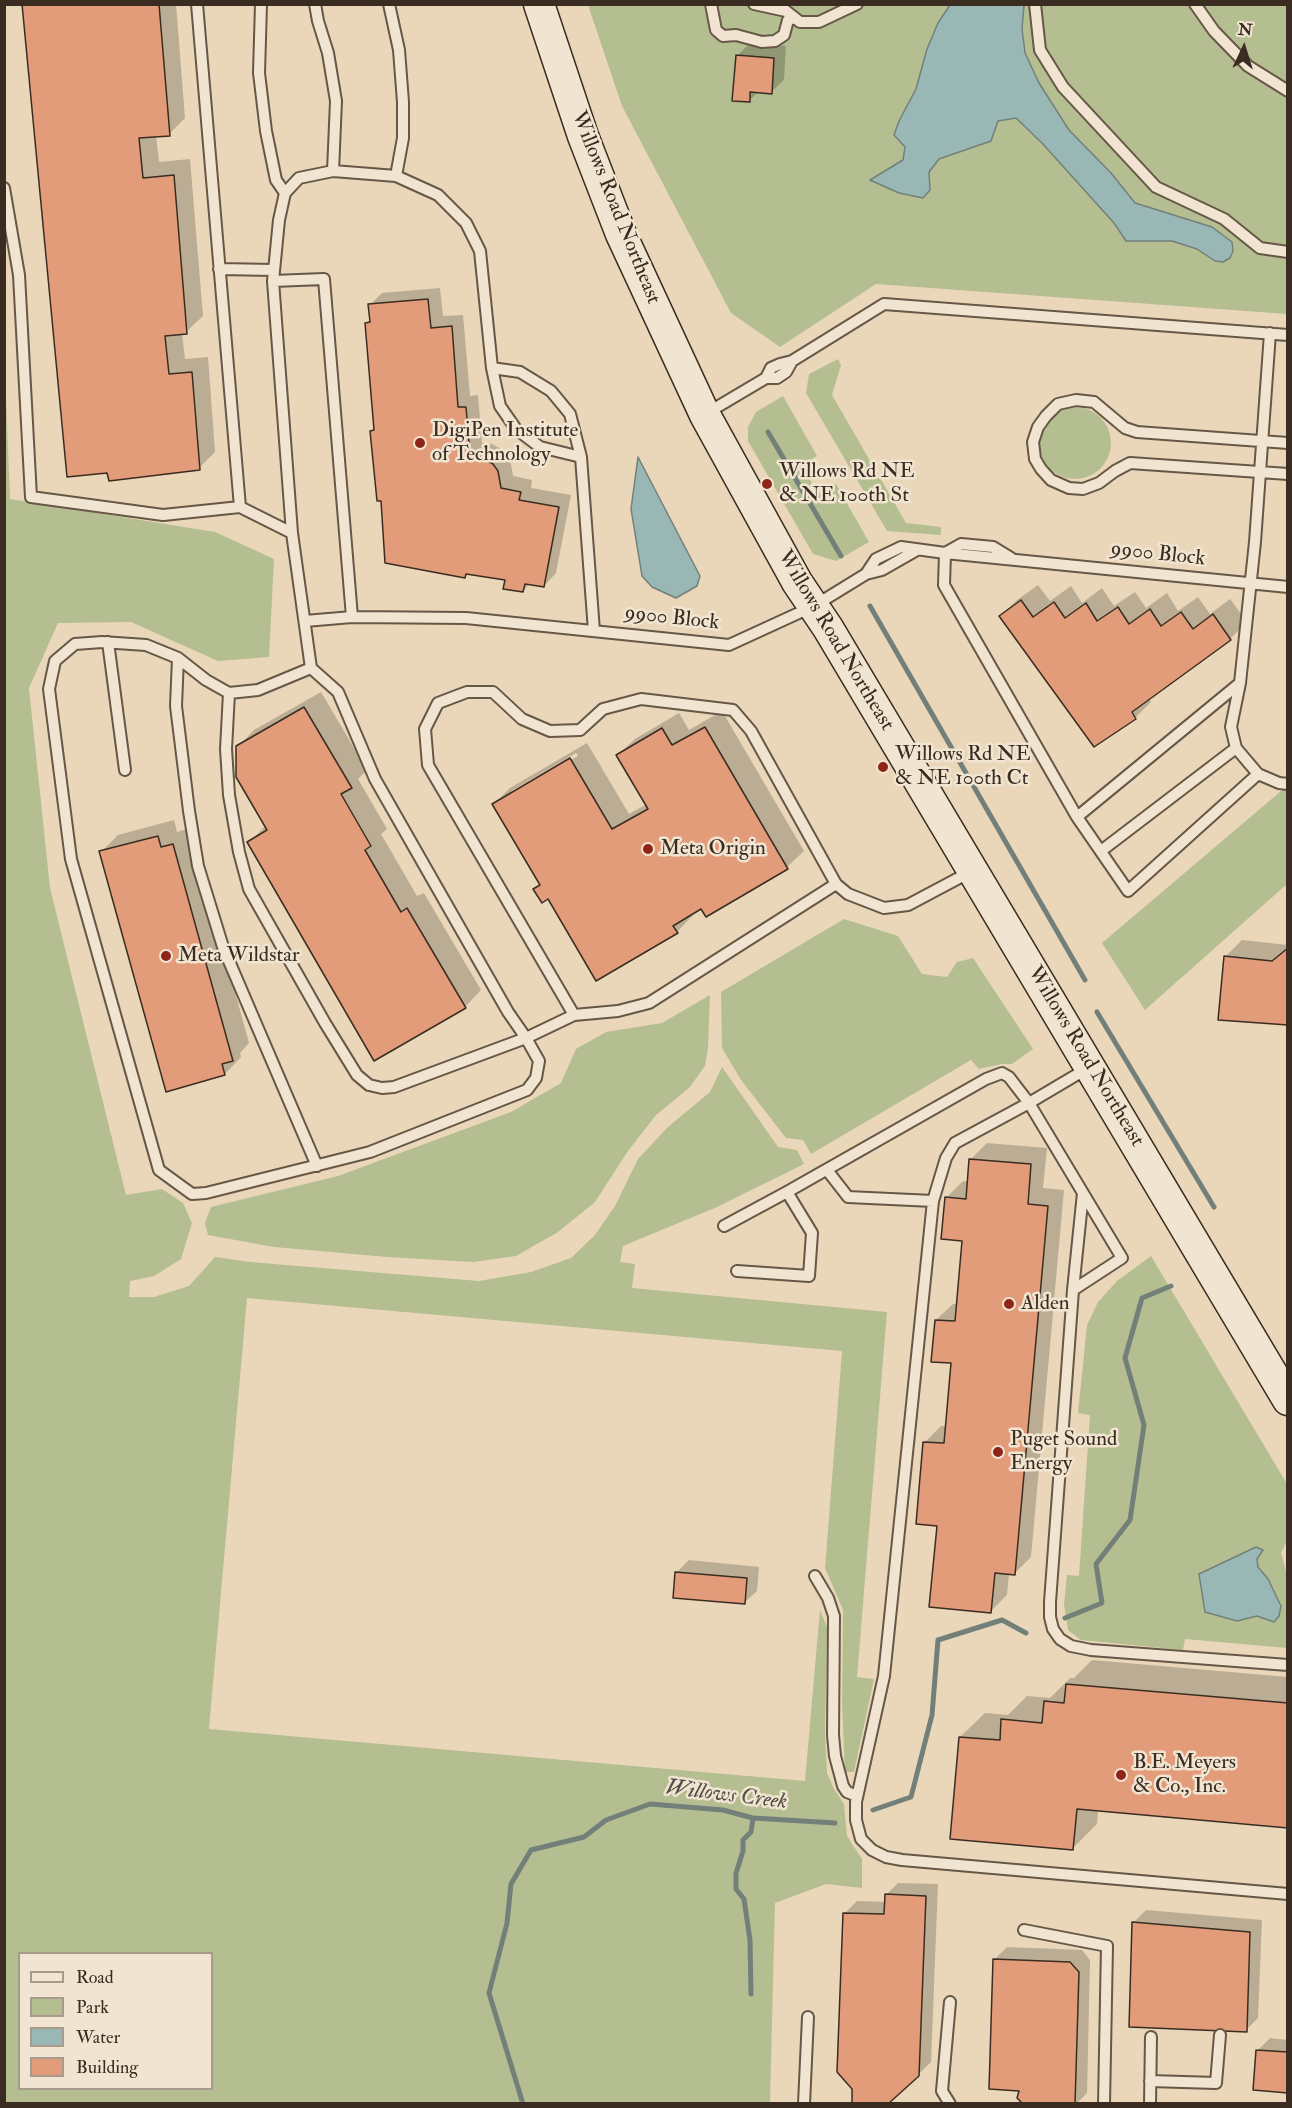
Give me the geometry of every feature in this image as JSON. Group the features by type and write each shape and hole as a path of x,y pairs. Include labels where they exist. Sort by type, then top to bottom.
{"main road":[{"name":"Willows Road Northeast","path":"539,4 583,136 621,234 705,415 797,582 814,606 1091,1066 1287,1400"}],"lane":[{"path":"197,4 240,507"},
{"path":"261,4 259,73 266,131 276,180 285,193"},
{"path":"315,4 328,53 336,101 333,171"},
{"path":"389,4 399,50 403,102 403,138 396,176"},
{"path":"711,4 716,30 723,36 736,35 762,42 775,41 784,35 791,11"},
{"path":"754,4 791,11 800,22 819,22 857,4"},
{"path":"1035,4 1040,50 1064,87 1155,187 1224,219 1260,248 1287,252"},
{"path":"1195,4 1214,31 1248,66 1287,91"},
{"path":"311,668 258,690 229,693 206,680 178,658 146,645 108,642 75,645 55,661 49,689 71,860 159,1170 192,1194 206,1193 370,1152 527,1090 536,1078 539,1061 508,1012 375,779 338,692 311,668 292,533 274,275 279,220 285,193 299,178 333,171 396,176 438,195 466,223 480,251 492,368 500,406 516,429 540,447 581,457"},
{"path":"4,188 19,275 32,497 163,515 240,507 292,533"},
{"path":"219,269 324,279 352,616"},
{"path":"705,415 765,378 771,368 792,361 884,304 1287,335"},
{"path":"1270,333 1255,542 1240,683 1231,727 1236,748 1258,774 1287,784"},
{"path":"492,368 520,372 551,391 570,414 581,457 594,631"},
{"path":"1287,444 1137,432 1125,428 1094,402 1076,400 1058,404 1038,427 1033,442 1035,459 1041,469 1051,480 1069,488 1083,489 1099,483 1130,463 1287,474"},
{"name":"9900 Block","path":"305,621 352,616 466,618 729,645 814,606 866,574 876,560 901,547 945,554 961,544 993,547 1014,560 1287,587"},
{"path":"945,554 944,585 1077,817 1128,891 1258,774"},
{"path":"108,642 125,770"},
{"path":"178,658 176,706 198,866 223,947 317,1166"},
{"path":"1077,817 1240,683"},
{"path":"574,1015 428,765 425,729 438,703 467,692 494,692 522,718 550,731 580,730 603,709 641,699 733,710 751,731 836,884 848,894 884,908 908,905 972,871"},
{"path":"229,693 226,749 229,795 239,852 249,889 325,1023 357,1075 369,1085 382,1088 394,1087 526,1038 574,1015 618,1011 649,1004 836,884"},
{"path":"1101,851 1236,748"},
{"path":"1091,1066 955,1143 946,1158 933,1202 884,1676 857,1796 855,1820 861,1839 872,1850 886,1857 902,1860 1287,1894"},
{"path":"724,1226 994,1075 1002,1073 1009,1077 1029,1103 1122,1258 1073,1290"},
{"path":"827,1170 848,1197 933,1202"},
{"path":"737,1271 809,1276 812,1233 787,1192"},
{"path":"1083,1193 1073,1290 1050,1602 1053,1629 1060,1639 1071,1646 1091,1650 1287,1665"},
{"path":"815,1576 828,1598 834,1616 833,1735 835,1756 843,1786 847,1792 857,1796"},
{"path":"1023,1930 1107,1946 1104,2103"},
{"path":"950,2002 942,2091 950,2103"},
{"path":"804,2103 808,2017"},
{"path":"1150,2081 1216,2083 1220,2035"},
{"path":"1150,2103 1151,2037"}],"green space":[{"path":"588,5 1287,5 1287,314 876,284 780,347 731,313 622,106"},
{"path":"4,346 10,499 215,532 274,559 269,657 218,661 131,622 58,623 29,688 50,888 126,1195 162,1189 183,1203 192,1223 181,1259 154,1276 130,1281 129,1297 154,1297 189,1286 215,1257 250,1262 479,1281 531,1272 571,1258 595,1235 615,1206 638,1159 668,1127 710,1092 722,1067 778,1147 797,1150 804,1164 717,1207 623,1246 620,1262 635,1264 632,1288 887,1312 857,1677 874,1679 854,1772 845,1772 842,1702 843,1610 825,1568 842,1351 247,1298 209,1729 805,1781 820,1610 827,1627 825,1733 827,1773 844,1804 847,1836 862,1859 862,1888 826,1884 775,1903 770,2103 5,2103"},
{"path":"838,359 841,365 832,395 906,523 941,527 941,535 887,531 806,393 809,374"},
{"path":"783,396 817,456 802,465 818,494 836,484 869,542 836,561 813,554 748,441 748,427 756,412"},
{"path":"1082,407 1101,417 1109,429 1111,443 1109,457 1101,469 1089,477 1068,479 1049,469 1041,457 1039,436 1049,417 1061,409"},
{"path":"1287,786 1287,884 1145,1010 1102,943"},
{"path":"844,919 898,936 922,974 947,977 957,962 973,958 1033,1049 1012,1064 979,1069 971,1060 811,1154 803,1140 786,1138 741,1080 722,1048 721,992"},
{"path":"710,995 705,1066 689,1088 656,1115 628,1151 595,1202 558,1232 516,1256 473,1262 387,1257 274,1247 208,1235 205,1223 211,1207 338,1176 511,1112 561,1083 576,1049 606,1032 662,1023"},
{"path":"1151,1256 1287,1484 1287,1541 1281,1553 1287,1575 1287,1648 1185,1639 1183,1650 1081,1640 1068,1630 1064,1604 1067,1575 1079,1576 1090,1415 1078,1413 1087,1325 1098,1302 1117,1281","holes":["1263,1550 1257,1559 1258,1567 1268,1579 1274,1622 1257,1616 1221,1616 1206,1612"]}],"water":[{"path":"950,5 1024,5 1022,29 1025,53 1039,83 1069,130 1111,173 1135,203 1212,227 1232,242 1233,251 1230,258 1223,262 1215,261 1197,249 1172,241 1126,241 1114,223 1042,143 1016,118 998,121 991,141 939,159 929,172 930,190 923,198 899,193 870,180 903,160 905,147 894,135 916,89 927,49 938,23"},
{"path":"638,457 700,576 697,586 676,598 652,587 642,576 631,509"},
{"path":"1256,1547 1263,1550 1257,1559 1258,1567 1268,1579 1281,1606 1279,1616 1274,1622 1257,1616 1237,1621 1205,1612 1199,1574"}],"building":[{"path":"22,4 159,4 170,136 139,138 143,178 174,175 187,334 165,336 169,374 192,372 200,470 109,481 107,473 67,477"},
{"path":"736,55 774,58 772,94 750,92 750,102 732,101"},
{"name":"DigiPen Institute of Technology","path":"428,299 431,328 452,326 458,407 466,407 470,455 479,456 493,464 498,471 501,488 521,492 519,500 559,507 544,587 525,584 523,592 503,589 505,580 466,574 465,578 385,563 381,501 377,501 370,431 374,430 365,323 370,322 368,304"},
{"path":"1021,600 1033,617 1054,602 1065,618 1086,603 1097,621 1118,607 1129,624 1150,609 1161,626 1181,612 1193,629 1213,614 1231,640 1132,712 1136,719 1094,747 999,616"},
{"path":"304,707 352,788 341,794 371,846 365,850 401,912 407,908 466,1008 374,1061 247,842 267,830 236,777 236,746"},
{"name":"Meta Origin","path":"705,727 788,869 706,917 701,909 673,926 678,933 596,981 548,899 542,903 533,889 540,885 492,804 570,758 612,829 648,809 616,755 662,728 672,745"},
{"name":"Meta Wildstar","path":"158,836 161,847 173,844 233,1061 222,1064 225,1075 166,1092 99,851"},
{"path":"1288,948 1288,1025 1218,1020 1224,956 1272,961"},
{"path":"969,1159 1031,1164 1028,1204 1048,1206 1015,1575 995,1573 991,1613 929,1607 937,1526 916,1524 923,1442 944,1443 951,1363 931,1362 935,1320 955,1321 962,1241 941,1239 945,1197 966,1199"},
{"path":"675,1572 747,1578 745,1604 673,1598"},
{"name":"B.E. Meyers & Co., Inc.","path":"1066,1684 1288,1703 1288,1828 1077,1809 1073,1850 950,1839 959,1737 1000,1740 1001,1719 1042,1723 1044,1701 1064,1703"},
{"path":"885,1894 926,1896 919,2076 888,2104 852,2104 852,2089 837,2072 843,1913 884,1914"},
{"path":"1132,1922 1250,1932 1247,2032 1129,2027"},
{"path":"993,1959 1070,1962 1079,1972 1075,2104 1023,2104 1017,2098 1019,2091 989,2089"},
{"path":"1256,2050 1288,2052 1288,2093 1253,2090"}],"waterway":[{"path":"768,432 841,556"},
{"path":"870,606 1085,980"},
{"path":"1097,1012 1214,1207"},
{"name":"Willows Creek","path":"1065,1618 1102,1603 1096,1564 1130,1520 1144,1425 1125,1358 1142,1298 1171,1286"},
{"name":"Willows Creek","path":"873,1810 911,1797 932,1715 938,1640 1002,1620 1026,1633"},
{"name":"Willows Creek","path":"523,2104 489,1993 507,1923 511,1884 531,1850 584,1837 606,1820 650,1804 723,1810 753,1818 835,1823"},
{"path":"751,1994 750,1940 744,1899 736,1889 736,1873 743,1851 743,1840 751,1832 753,1818"}],"place":[{"name":"DigiPen Institute of Technology","path":"420,443"},
{"name":"Willows Rd NE & NE 100th St","path":"767,484"},
{"name":"Willows Rd NE & NE 100th Ct","path":"883,767"},
{"name":"Meta Origin","path":"648,849"},
{"name":"Meta Wildstar","path":"166,956"},
{"name":"Alden","path":"1009,1304"},
{"name":"Puget Sound Energy","path":"998,1452"},
{"name":"B.E. Meyers & Co., Inc.","path":"1121,1775"}]}
